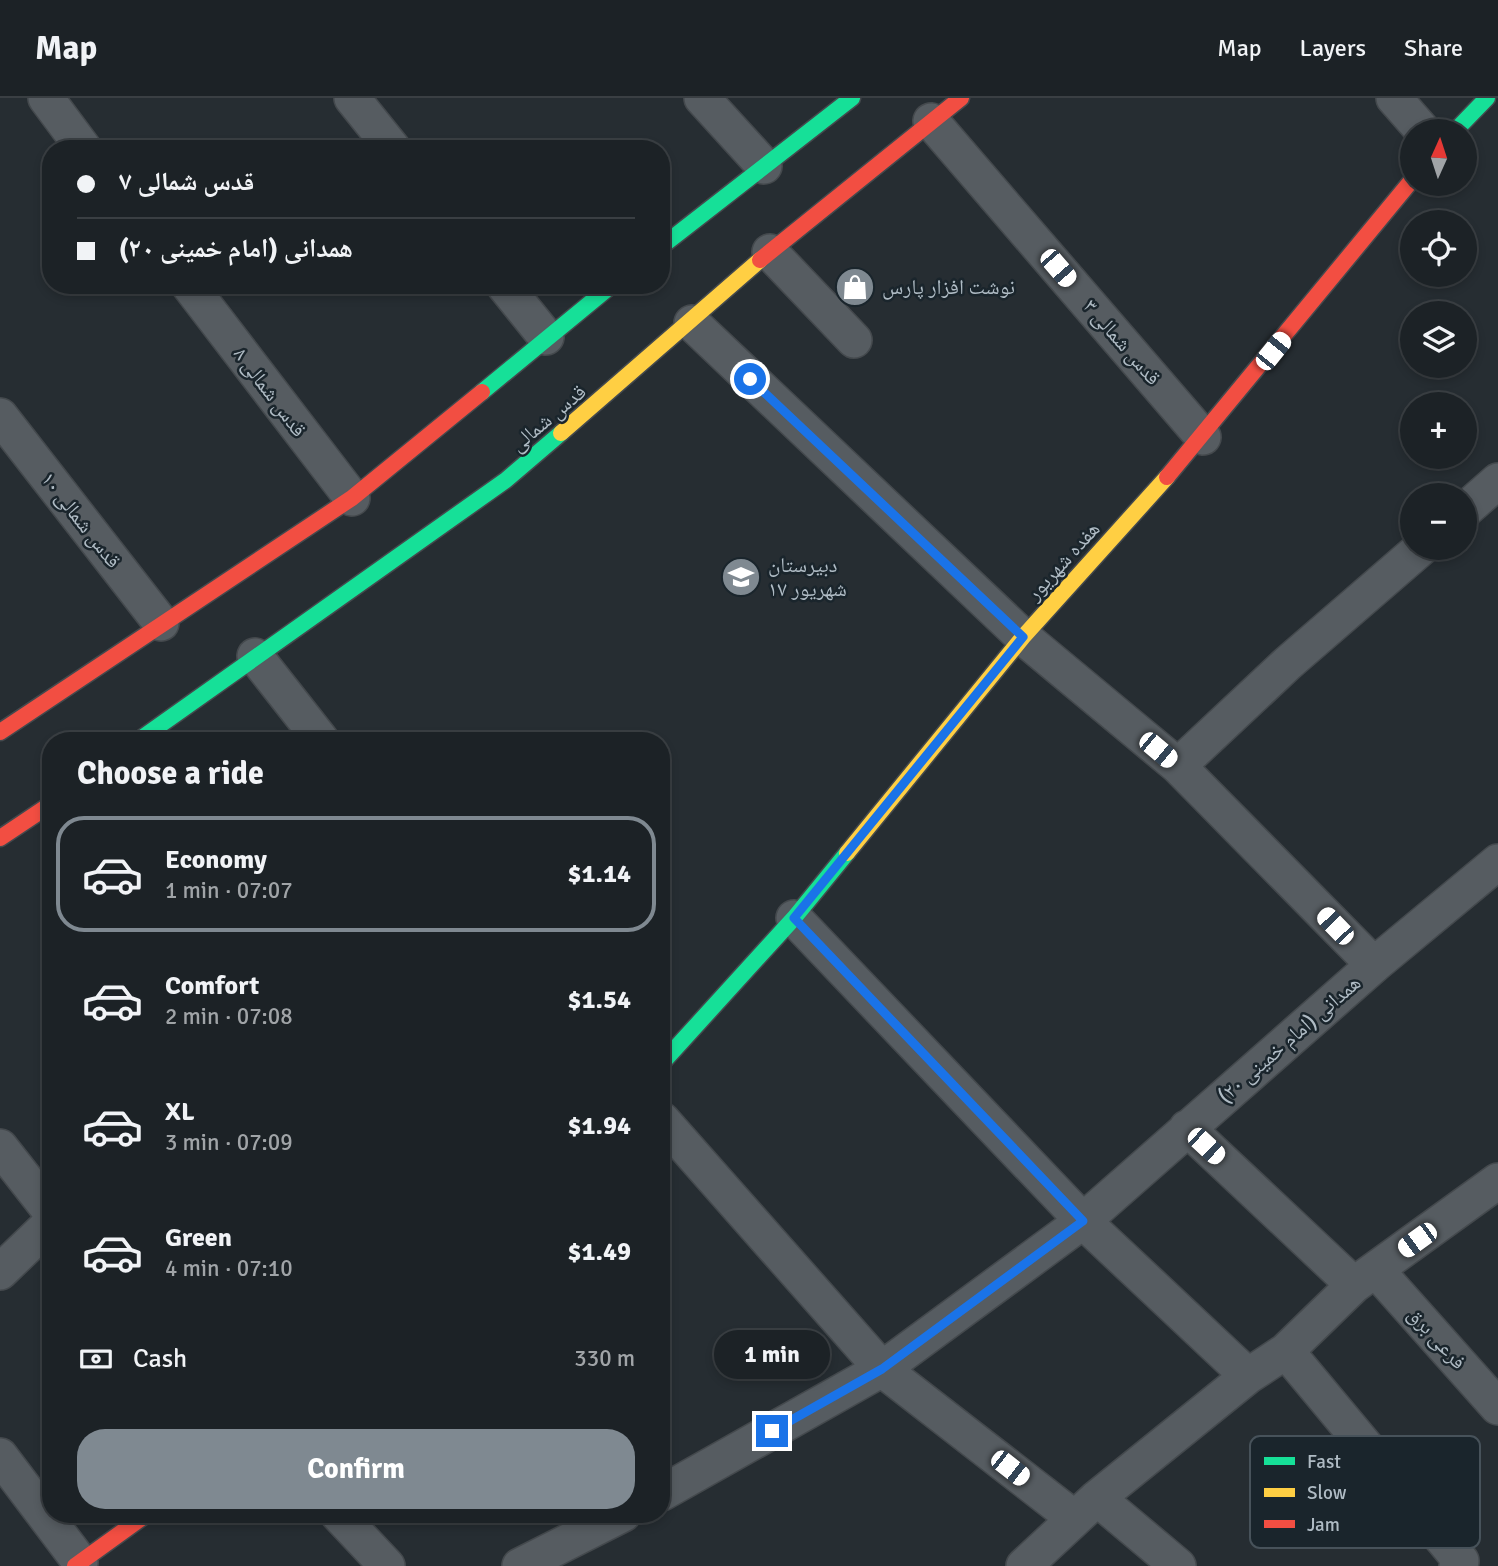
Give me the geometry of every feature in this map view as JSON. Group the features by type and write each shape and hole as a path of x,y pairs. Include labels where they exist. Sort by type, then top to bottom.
{"main road":[{"path":"670,240 852,98"},
{"name":"قدس شمالی","path":"150,732 506,481 692,323 770,252 961,98"},
{"path":"1467,119 1487,98"},
{"name":"هفده شهریور","path":"670,1054 794,918 1023,637 1203,436 1400,195"},
{"path":"0,733 352,498 601,294"},
{"path":"0,838 42,819"},
{"path":"78,1564 135,1523"}],"street":[{"path":"46,98 77,140"},
{"path":"352,98 386,140"},
{"path":"702,98 764,166"},
{"path":"1394,98 1412,119"},
{"name":"۳ قدس شمالی","path":"931,121 1203,436"},
{"path":"770,252 853,340"},
{"name":"قدس شمالی ۸","path":"196,294 352,498"},
{"path":"511,294 546,337"},
{"path":"692,323 1023,637 1178,766 1374,965"},
{"name":"قدس شمالی ۱۰","path":"0,416 162,623"},
{"path":"1477,499 1498,481"},
{"path":"1178,766 1288,663 1407,560"},
{"path":"255,656 315,732"},
{"name":"همدانی (امام خمینی ۲۰)","path":"670,1488 882,1369 1083,1221 1374,965 1498,862"},
{"path":"794,918 1083,1221 1248,1376"},
{"name":"فرعی برق","path":"1187,1128 1365,1277 1498,1407"},
{"path":"670,1129 882,1369 1086,1508 1178,1566"},
{"path":"0,1147 42,1201"},
{"path":"1024,1566 1086,1508 1248,1376 1286,1351 1365,1277 1498,1181"},
{"path":"0,1272 42,1232"},
{"path":"1286,1351 1356,1436"},
{"path":"0,1456 42,1514"},
{"path":"48,1523 78,1564"},
{"path":"346,1523 387,1566"},
{"path":"520,1566 605,1523"},
{"path":"1449,1548 1461,1562 1457,1566"}],"traffic: fast":[{"path":"670,240 852,98"},
{"path":"1467,119 1487,98"},
{"path":"482,392 601,294"},
{"path":"150,732 506,480 561,433"},
{"path":"670,1054 794,918 847,853"}],"traffic: slow":[{"path":"561,433 760,260"},
{"path":"847,853 1023,637 1167,477"}],"traffic: jam":[{"path":"760,260 961,98"},
{"path":"1167,477 1400,195"},
{"path":"0,732 352,498 482,392"},
{"path":"0,838 42,810"},
{"path":"75,1566 135,1523"}],"place":[{"name":"نوشت افزار پارس","path":"855,287"},
{"name":"دبیرستان ۱۷ شهریور","path":"741,577"}],"route":[{"path":"750,379 1023,637 794,918 1083,1221 882,1369 772,1431"}]}
